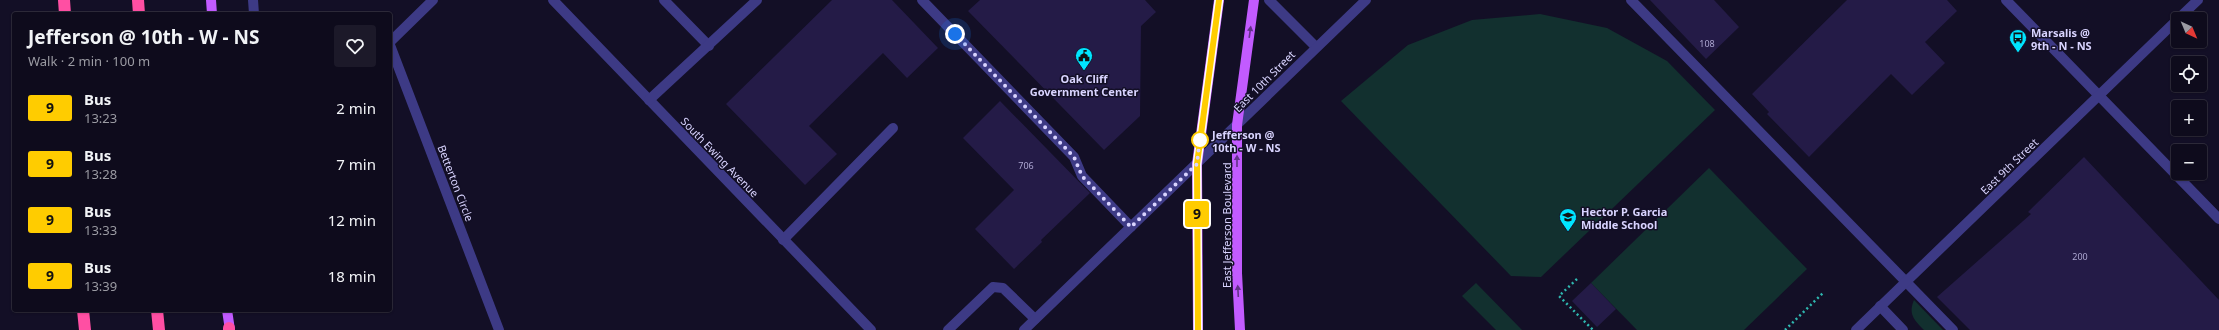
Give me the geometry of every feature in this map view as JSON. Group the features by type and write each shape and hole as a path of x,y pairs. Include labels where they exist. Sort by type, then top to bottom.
{"highway":[{"path":"64,0 65,12"},
{"path":"138,0 138,12"},
{"path":"83,312 85,330"},
{"path":"157,312 159,330"}],"main road":[{"path":"211,0 212,12"},
{"path":"1198,330 1197,164 1219,0"},
{"name":"East Jefferson Boulevard","path":"1240,330 1237,273 1237,125 1254,0"},
{"path":"227,312 229,329"}],"street":[{"path":"253,0 254,12"},
{"path":"392,42 433,0"},
{"name":"South Ewing Avenue","path":"553,0 871,330"},
{"path":"664,0 709,46"},
{"path":"649,100 757,0"},
{"path":"922,0 1074,157 1082,176 1131,227"},
{"path":"1269,0 1316,48"},
{"name":"East 10th Street","path":"1024,330 1366,0"},
{"path":"1631,0 1953,330"},
{"path":"2006,0 2219,219"},
{"name":"East 9th Street","path":"2185,12 2198,0"},
{"name":"East 9th Street","path":"1856,330 2171,26"},
{"name":"Betterton Circle","path":"392,49 499,330"},
{"path":"783,240 893,128"},
{"path":"948,330 993,287 1003,288 1036,319"},
{"path":"1880,306 1903,330"}],"path":[{"path":"1577,279 1559,296 1593,330"},
{"path":"1785,330 1824,292"}],"green space":[{"path":"1540,14 1607,28 1667,61 1715,110 1541,277 1511,276 1341,101 1408,45 1472,20"},
{"path":"1709,168 1807,269 1744,330 1637,330 1591,283"},
{"path":"1476,283 1522,330 1496,330 1462,296"},
{"path":"1914,300 1943,330 1924,330 1920,326 1912,313 1912,305"}],"building":[{"path":"832,0 892,0 938,48 907,78 883,53 809,126 837,154 805,185 726,104"},
{"name":"Oak Cliff Government Center","path":"980,0 1145,0 1156,12 1141,26 1140,116 1104,150 968,11"},
{"path":"1650,0 1714,0 1739,27 1706,59"},
{"path":"1847,0 1947,0 1957,11 1925,42 1945,63 1912,95 1891,74 1809,157 1767,114 1769,112 1752,94"},
{"path":"1000,101 1090,193 1041,240 1042,242 1014,269 975,229 1014,190 963,138"},
{"path":"2084,157 2219,300 2219,330 1970,330 1937,297 2031,214 2028,212"},
{"path":"1591,283 1616,309 1597,327 1572,301"}],"bus line":[{"name":"9","path":"1198,330 1196,312 1197,164 1209,64 1219,0"}],"place":[{"name":"Marsalis @ 9th - N - NS","path":"2018,53"},
{"name":"Oak Cliff Government Center","path":"1084,71"},
{"name":"Jefferson @ 10th - W - NS","path":"1200,140"},
{"name":"Hector P. Garcia Middle School","path":"1568,232"}],"route":[{"path":"955,34 1074,157 1082,176 1131,227 1197,164 1200,136 1200,140"}]}
